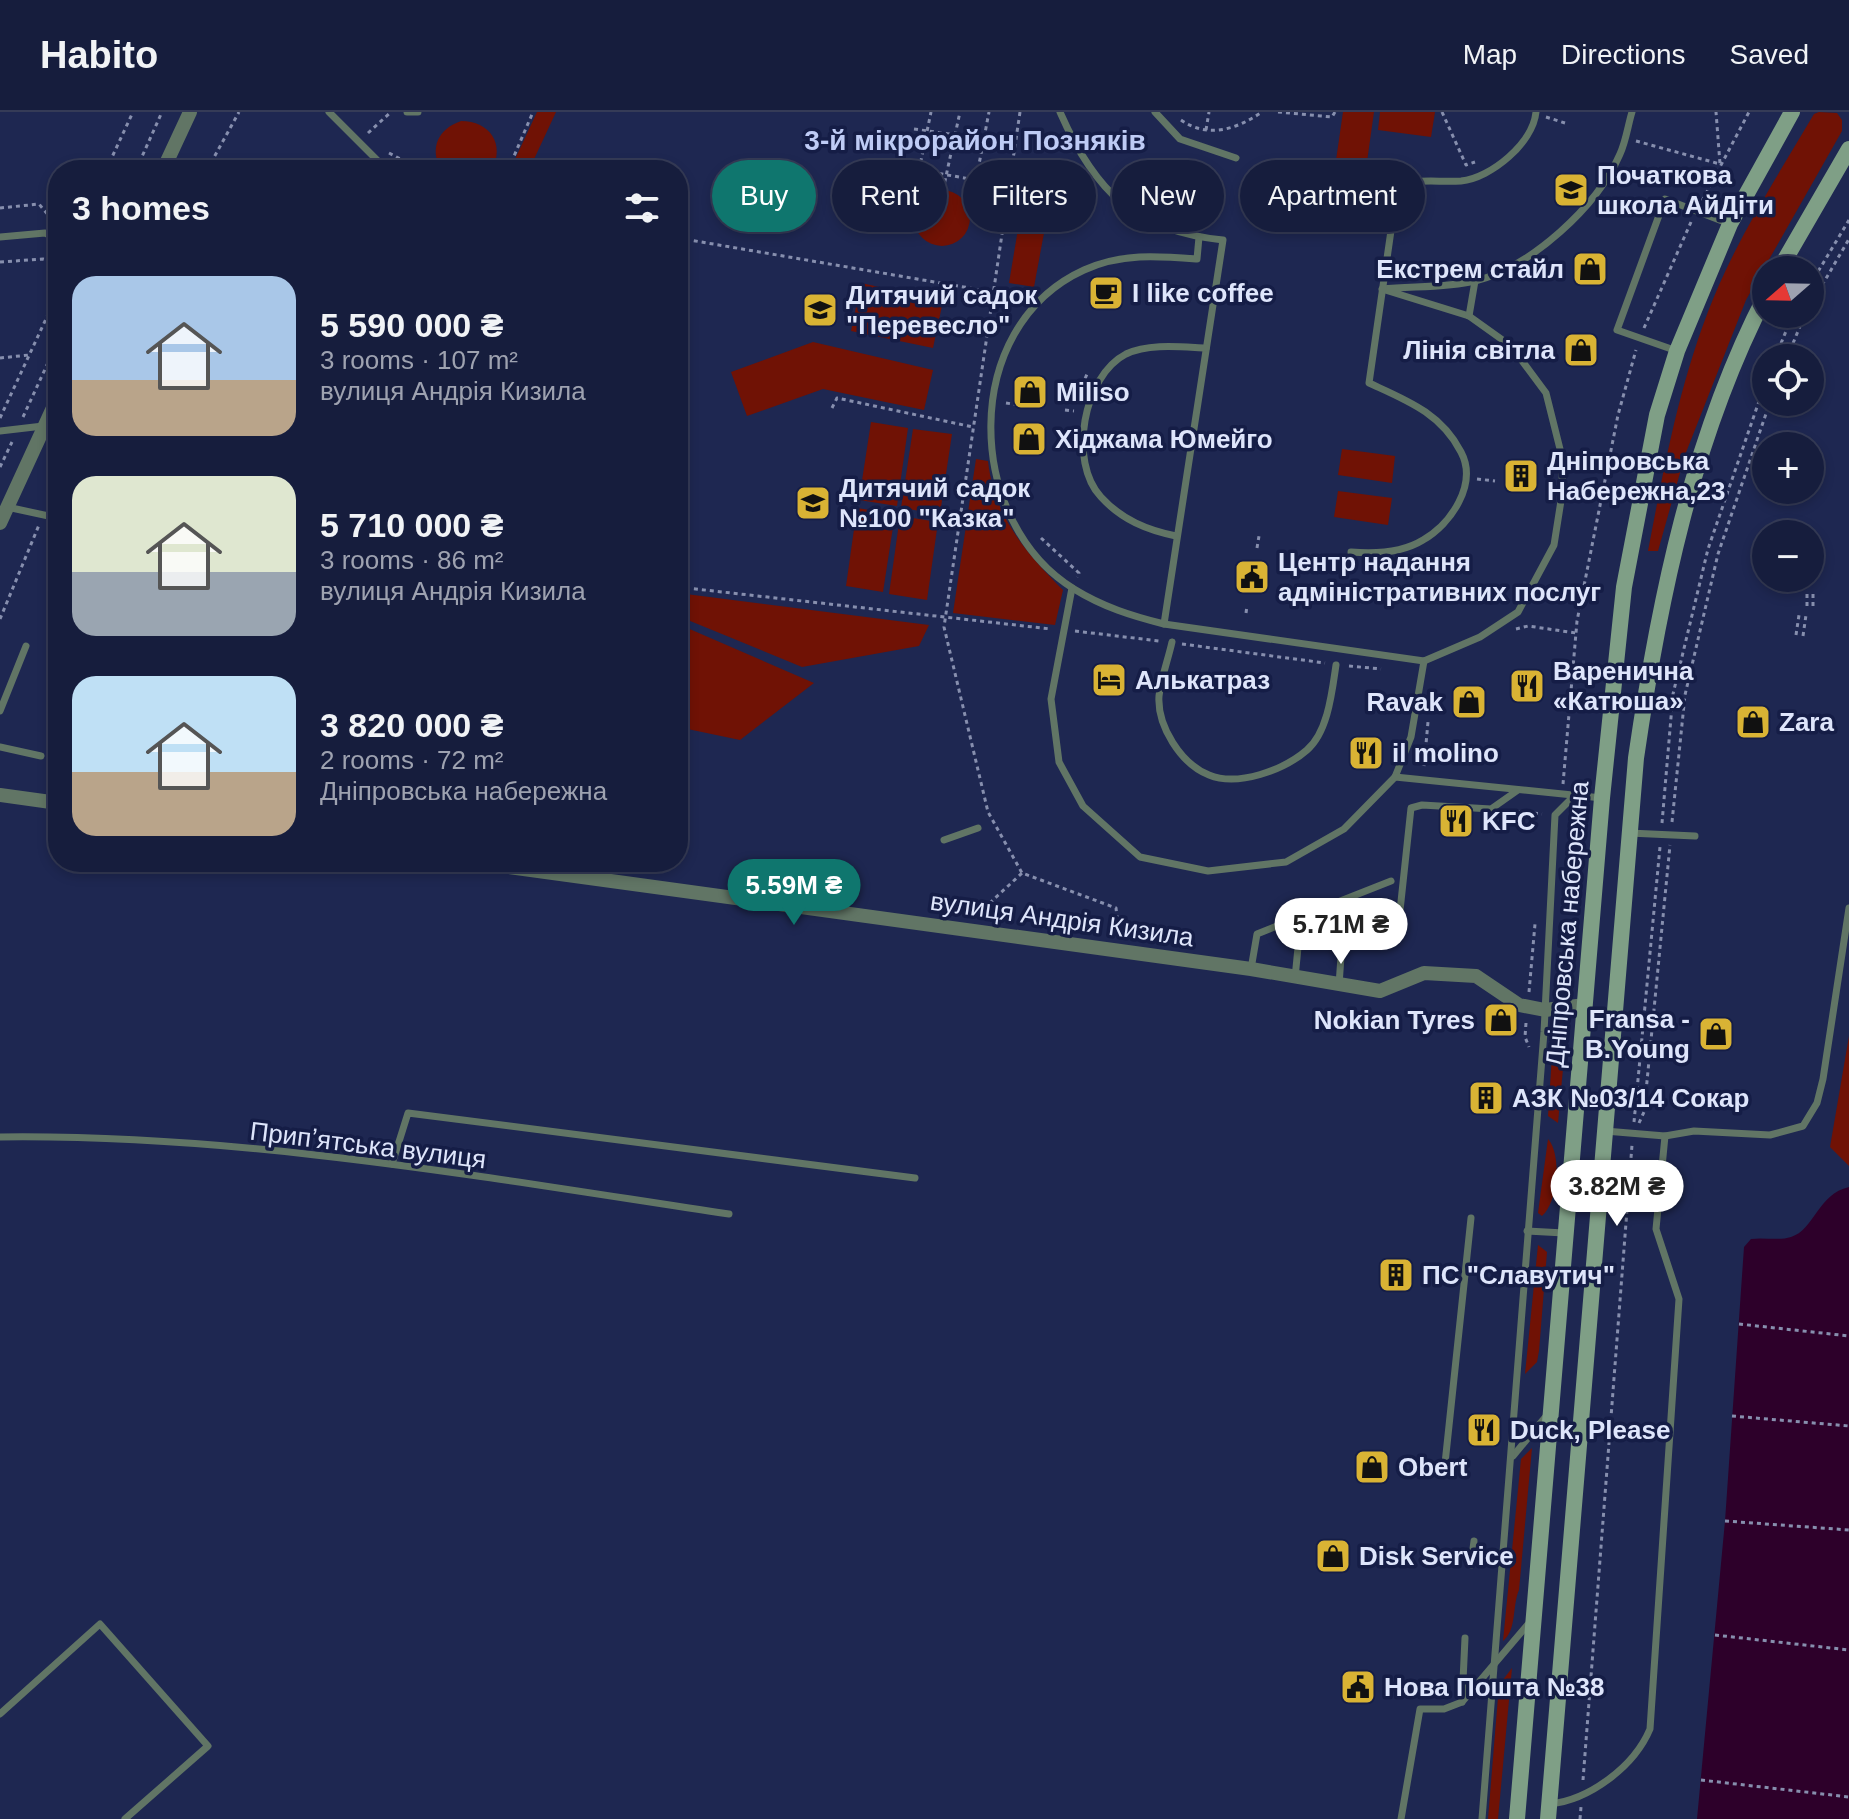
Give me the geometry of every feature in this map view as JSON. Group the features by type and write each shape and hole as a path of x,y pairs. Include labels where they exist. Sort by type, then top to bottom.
{"main road":[{"name":"Дніпровська набережна","path":"1517,1819 1602,798 1624,587 1657,415 1677,351 1730,224 1792,112"},
{"path":"1787,256 1849,149"},
{"name":"Дніпровська набережна","path":"1549,1812 1629,833 1653,646 1668,575 1721,399 1752,327"}],"street":[{"path":"168,160 190,112"},
{"path":"0,523 48,419"},
{"path":"0,795 48,802"},
{"name":"вулиця Андрія Кизила","path":"547,872 1251,969 1380,991 1424,973 1476,976 1519,1005 1545,1010 1585,1005"}],"lane":[{"path":"329,112 377,160"},
{"path":"407,112 418,112"},
{"path":"1060,112 1075,146 1104,185 1134,214 1170,232 1223,240 1164,624"},
{"path":"1155,112 1180,139 1204,150 1236,158"},
{"path":"1351,552 1375,554 1424,540 1460,501 1465,481 1463,454 1444,427 1419,405 1369,383 1396,196 1410,182 1462,181 1484,175 1525,139 1536,112"},
{"path":"1382,289 1475,281 1519,260 1559,233 1587,206 1620,154 1632,112"},
{"path":"1677,351 1617,330 1665,199 1730,224"},
{"path":"0,237 48,234"},
{"path":"1199,237 1197,259 1155,255 1121,258 1082,271 1050,294 1016,329 996,376 991,428 994,475 1008,516 1038,556 1072,588 1118,613 1164,624 1424,661 1480,637 1518,612 1554,545 1560,513 1563,488 1560,449 1546,393 1511,346 1469,316 1382,289"},
{"path":"1469,316 1475,281"},
{"path":"1176,536 1145,529 1099,495 1086,467 1084,428 1093,393 1108,368 1127,354 1151,348 1206,348"},
{"path":"0,431 45,425"},
{"path":"7,507 48,516"},
{"path":"1072,588 1051,699 1059,762 1083,806 1140,857 1208,871 1286,862 1344,829 1395,777 1411,737 1424,661"},
{"path":"1172,642 1159,698 1167,735 1183,756 1209,776 1236,778 1276,770 1309,749 1330,708 1336,665"},
{"path":"0,711 26,646"},
{"path":"0,747 41,756"},
{"path":"1395,777 1602,798"},
{"path":"1386,931 1399,920 1411,808 1422,805 1491,809 1518,790"},
{"path":"1482,1819 1513,1456 1545,1010 1555,815 1574,796"},
{"path":"944,840 978,828"},
{"path":"1629,833 1695,836"},
{"path":"1251,969 1257,934 1391,881"},
{"path":"1339,985 1345,900"},
{"path":"1605,1131 1665,1136 1694,1131 1770,1135 1803,1126 1811,1117 1823,1079 1849,908"},
{"path":"1295,978 1301,917"},
{"path":"392,1164 408,1113 915,1178"},
{"name":"Припʼятська вулиця","path":"0,1137 96,1136 392,1164 729,1214"},
{"path":"1549,1812 1581,1797 1637,1753 1650,1729 1679,1299 1656,1229 1665,1136"},
{"path":"1444,1473 1471,1218"},
{"path":"1527,1231 1566,1233"},
{"path":"1513,1456 1552,1409"},
{"path":"1471,1565 1474,1541"},
{"path":"1401,1819 1420,1709 1444,1709 1462,1702 1494,1668 1534,1617"},
{"path":"0,1714 100,1624 208,1746 125,1819"},
{"path":"1462,1702 1465,1638"}],"path":[{"path":"111,160 133,112"},
{"path":"140,160 162,112"},
{"path":"213,160 239,112"},
{"path":"362,139 391,112"},
{"path":"512,160 533,112"},
{"path":"921,160 931,112"},
{"path":"960,112 947,175 976,180 989,112"},
{"path":"1013,160 1020,112"},
{"path":"1204,150 1209,112"},
{"path":"1179,118 1206,131 1225,131 1262,112"},
{"path":"1278,112 1332,117 1335,112"},
{"path":"1442,112 1466,165 1478,161"},
{"path":"1716,112 1720,164"},
{"path":"1562,796 1576,633 1618,415 1640,337 1696,212 1749,112"},
{"path":"914,129 984,139"},
{"path":"1625,137 1720,164"},
{"path":"1096,187 1104,185"},
{"path":"0,208 39,204 48,215"},
{"path":"1824,262 1849,220"},
{"path":"1002,232 944,627 988,812 1022,873 1116,908 1121,951"},
{"path":"1824,282 1849,239"},
{"path":"688,240 993,292"},
{"path":"0,262 48,260"},
{"path":"0,418 48,314"},
{"path":"0,358 29,355"},
{"path":"0,467 48,363"},
{"path":"832,408 837,398 973,427"},
{"path":"1006,403 1019,405"},
{"path":"1065,410 1074,411"},
{"path":"1633,1134 1644,1112 1666,835 1673,694 1708,549 1754,416"},
{"path":"1580,1819 1633,1134 1666,835 1688,681 1718,554 1765,416"},
{"path":"0,619 48,505"},
{"path":"1257,548 1259,536"},
{"path":"1807,594 1807,608"},
{"path":"1813,594 1813,610"},
{"path":"1246,613 1247,606"},
{"path":"1796,635 1799,615"},
{"path":"1803,636 1806,615"},
{"path":"1513,630 1528,626 1576,633"},
{"path":"1423,778 1428,718"},
{"path":"962,928 1022,873"},
{"path":"1739,1324 1849,1336"},
{"path":"1732,1416 1849,1426"},
{"path":"1725,1521 1849,1530"},
{"path":"1715,1635 1849,1650"},
{"path":"1701,1780 1849,1797"}],"shaded area":[{"path":"537,112 556,112 534,160 515,160"},
{"path":"1343,112 1374,112 1367,160 1336,160"},
{"path":"1380,112 1435,112 1431,137 1378,130"},
{"path":"1837,113 1842,120 1842,131 1771,256 1752,256 1752,289 1685,455 1658,551 1648,551 1676,416 1706,317 1729,263 1814,114"},
{"path":"471,122 487,130 496,143 496,160 437,160 438,140 453,124"},
{"path":"947,191 962,198 963,232 966,232 962,238 942,246 922,238 918,232 947,232"},
{"path":"1018,232 1044,232 1034,287 1009,283"},
{"path":"861,283 943,301 933,348 851,331"},
{"path":"813,342 933,370 924,410 823,389 747,416 731,372"},
{"path":"871,422 908,428 897,506 859,500"},
{"path":"913,429 952,434 940,514 901,508"},
{"path":"1342,449 1395,456 1392,483 1338,475"},
{"path":"976,459 988,461 997,499 1014,532 1063,590 1055,625 953,613"},
{"path":"1338,491 1392,498 1388,525 1334,517"},
{"path":"857,508 895,514 883,592 846,586"},
{"path":"900,516 938,522 927,600 889,594"},
{"path":"688,594 929,625 919,646 802,667 688,620"},
{"path":"688,628 814,683 740,740 688,729"},
{"path":"1566,1023 1558,1123 1548,1116 1553,1041"},
{"path":"1849,1036 1849,1166 1830,1147"},
{"path":"1548,1139 1555,1156 1556,1178 1552,1200 1542,1216 1538,1213"},
{"path":"1849,1187 1849,1819 1697,1819 1725,1521 1744,1247 1751,1239 1786,1238 1799,1233 1830,1197"},
{"path":"1538,1245 1547,1252 1539,1351 1537,1362 1525,1374"},
{"path":"1532,1448 1519,1590 1510,1631 1503,1641 1521,1459"},
{"path":"1512,1668 1498,1819 1488,1819 1499,1685"}],"place":[{"name":"Початкова школа АйДіти","path":"1571,190"},
{"name":"Екстрем стайл","path":"1590,269"},
{"name":"I like coffee","path":"1106,293"},
{"name":"Дитячий садок \"Перевесло\"","path":"820,310"},
{"name":"Лінія світла","path":"1581,350"},
{"name":"Miliso","path":"1030,392"},
{"name":"Хіджама Юмейго","path":"1029,439"},
{"name":"Дніпровська Набережна,23","path":"1521,476"},
{"name":"Дитячий садок №100 \"Казка\"","path":"813,503"},
{"name":"Центр надання адміністративних послуг","path":"1252,577"},
{"name":"Алькатраз","path":"1109,680"},
{"name":"Варенична «Катюша»","path":"1527,686"},
{"name":"Ravak","path":"1469,702"},
{"name":"Zara","path":"1753,722"},
{"name":"il molino","path":"1366,753"},
{"name":"KFC","path":"1456,821"},
{"name":"Nokian Tyres","path":"1501,1020"},
{"name":"Fransa - B.Young","path":"1716,1034"},
{"name":"АЗК №03/14 Сокар","path":"1486,1098"},
{"name":"ПС \"Славутич\"","path":"1396,1275"},
{"name":"Duck, Please","path":"1484,1430"},
{"name":"Obert","path":"1372,1467"},
{"name":"Disk Service","path":"1333,1556"},
{"name":"Нова Пошта №38","path":"1358,1687"}],"district":[{"name":"3-й мікрорайон Позняків","path":"975,140"}]}
